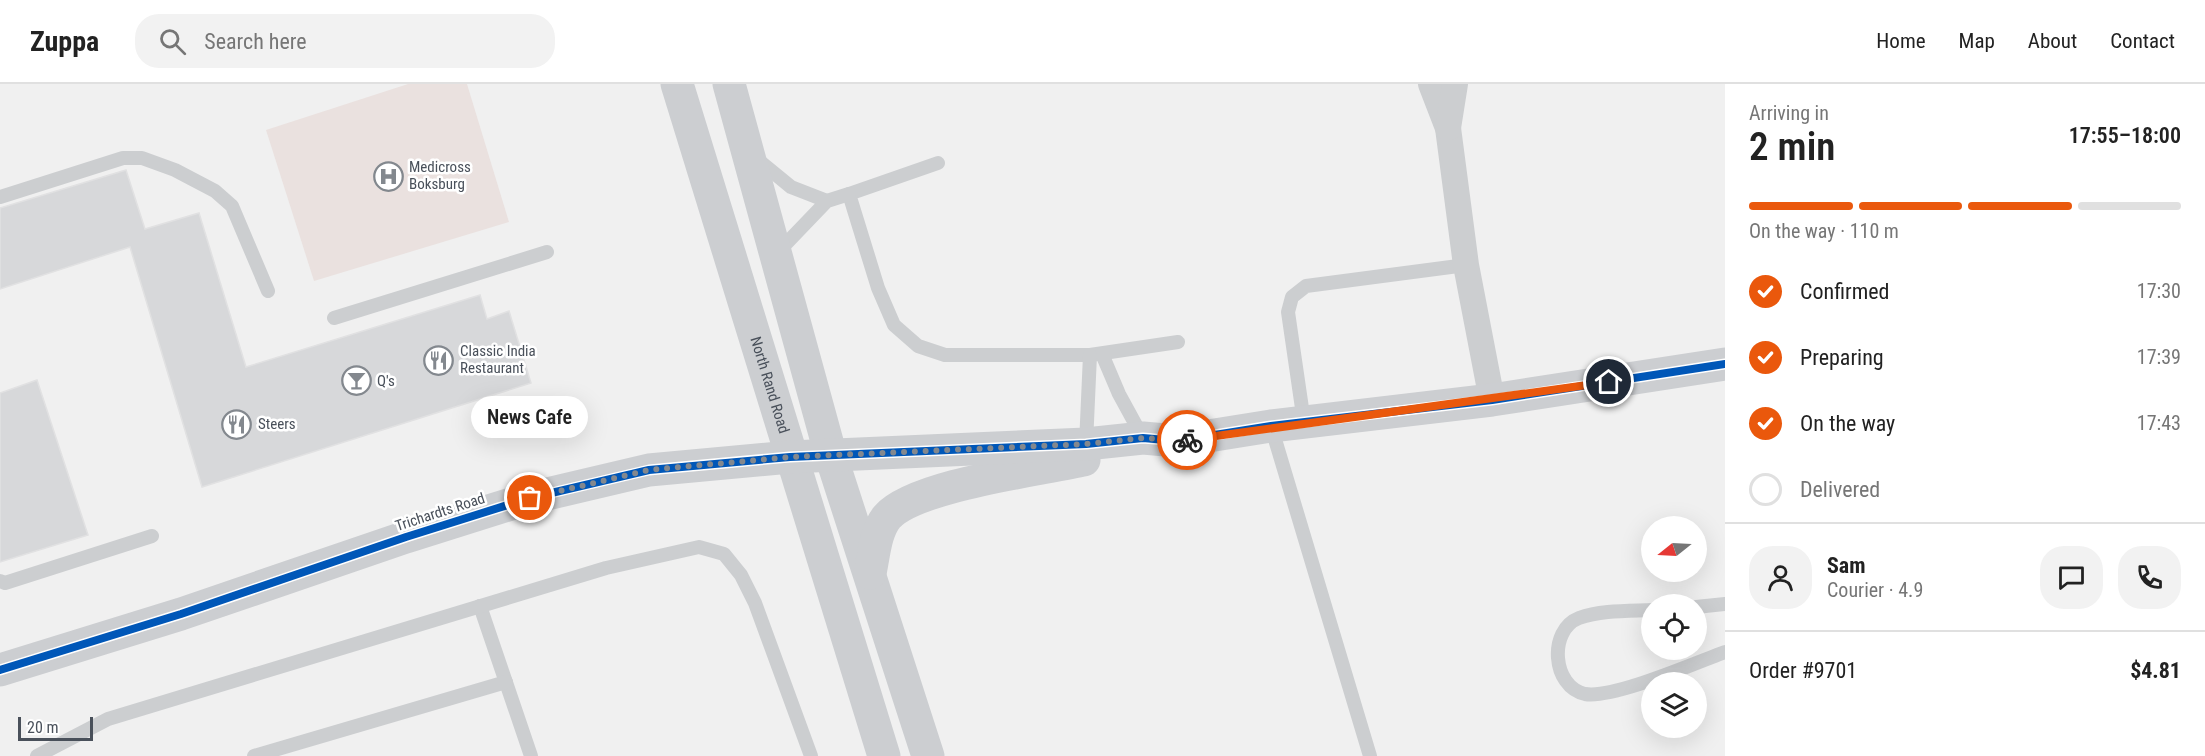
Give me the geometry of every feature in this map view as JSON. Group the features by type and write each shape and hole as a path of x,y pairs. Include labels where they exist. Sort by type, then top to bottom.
{"street":[{"name":"North Rand Road","path":"677,84 790,457 884,756"},
{"path":"729,84 831,456 928,756"},
{"path":"1431,84 1448,128 1466,265 1492,400"},
{"path":"1448,128 1455,84"},
{"name":"Trichardts Road","path":"0,670 172,617 406,537 530,498 649,470 790,457 1086,444 1143,438 1177,441 1271,426 1492,400 1725,364"},
{"path":"870,577 879,531 888,516 905,504 933,492 1177,441"}],"lane":[{"path":"746,148 768,171 791,187 827,201"},
{"path":"0,197 123,158 142,158 157,163 215,191 232,206 268,291"},
{"path":"776,255 827,201 938,163"},
{"path":"849,194 878,288 894,325 918,346 945,355 1096,354 1178,342"},
{"path":"334,318 547,252"},
{"path":"1304,422 1288,312 1292,297 1306,286 1466,265"},
{"path":"1096,354 1143,438"},
{"path":"1086,444 1096,354"},
{"path":"1271,426 1370,756"},
{"path":"0,581 5,583 152,536"},
{"path":"37,756 108,719 606,568 699,547 724,554 741,575 755,603 811,756"},
{"path":"1707,605 1725,604"},
{"path":"480,606 531,756"},
{"path":"1641,611 1598,614 1576,619 1564,632 1556,652 1560,668 1569,685 1585,694 1609,693 1702,660"},
{"path":"1707,658 1725,652"},
{"path":"254,756 506,682"}],"shaded area":[{"name":"Medicross Boksburg","path":"408,84 467,84 509,222 314,281 266,130"}],"building":[{"path":"126,170 145,229 199,213 246,367 480,295 487,319 509,311 531,383 202,487 130,247 0,289 0,208"},
{"path":"37,380 88,535 0,562 0,393"}],"cycle path":[{"path":"0,670 181,614 406,537 530,498 649,470 790,457 1086,444 1143,438 1177,441 1271,426 1492,400 1725,364"}],"way so far":[{"path":"530,498 649,470 790,457 1086,444 1143,438 1187,440"}],"place":[{"name":"Medicross Boksburg","path":"388,176"},
{"name":"Classic India Restaurant","path":"439,360"},
{"name":"Q's","path":"356,381"},
{"name":"Steers","path":"237,424"},
{"name":"News Cafe","path":"530,498"}],"route":[{"path":"1187,440 1271,426 1492,400 1609,382"}]}
